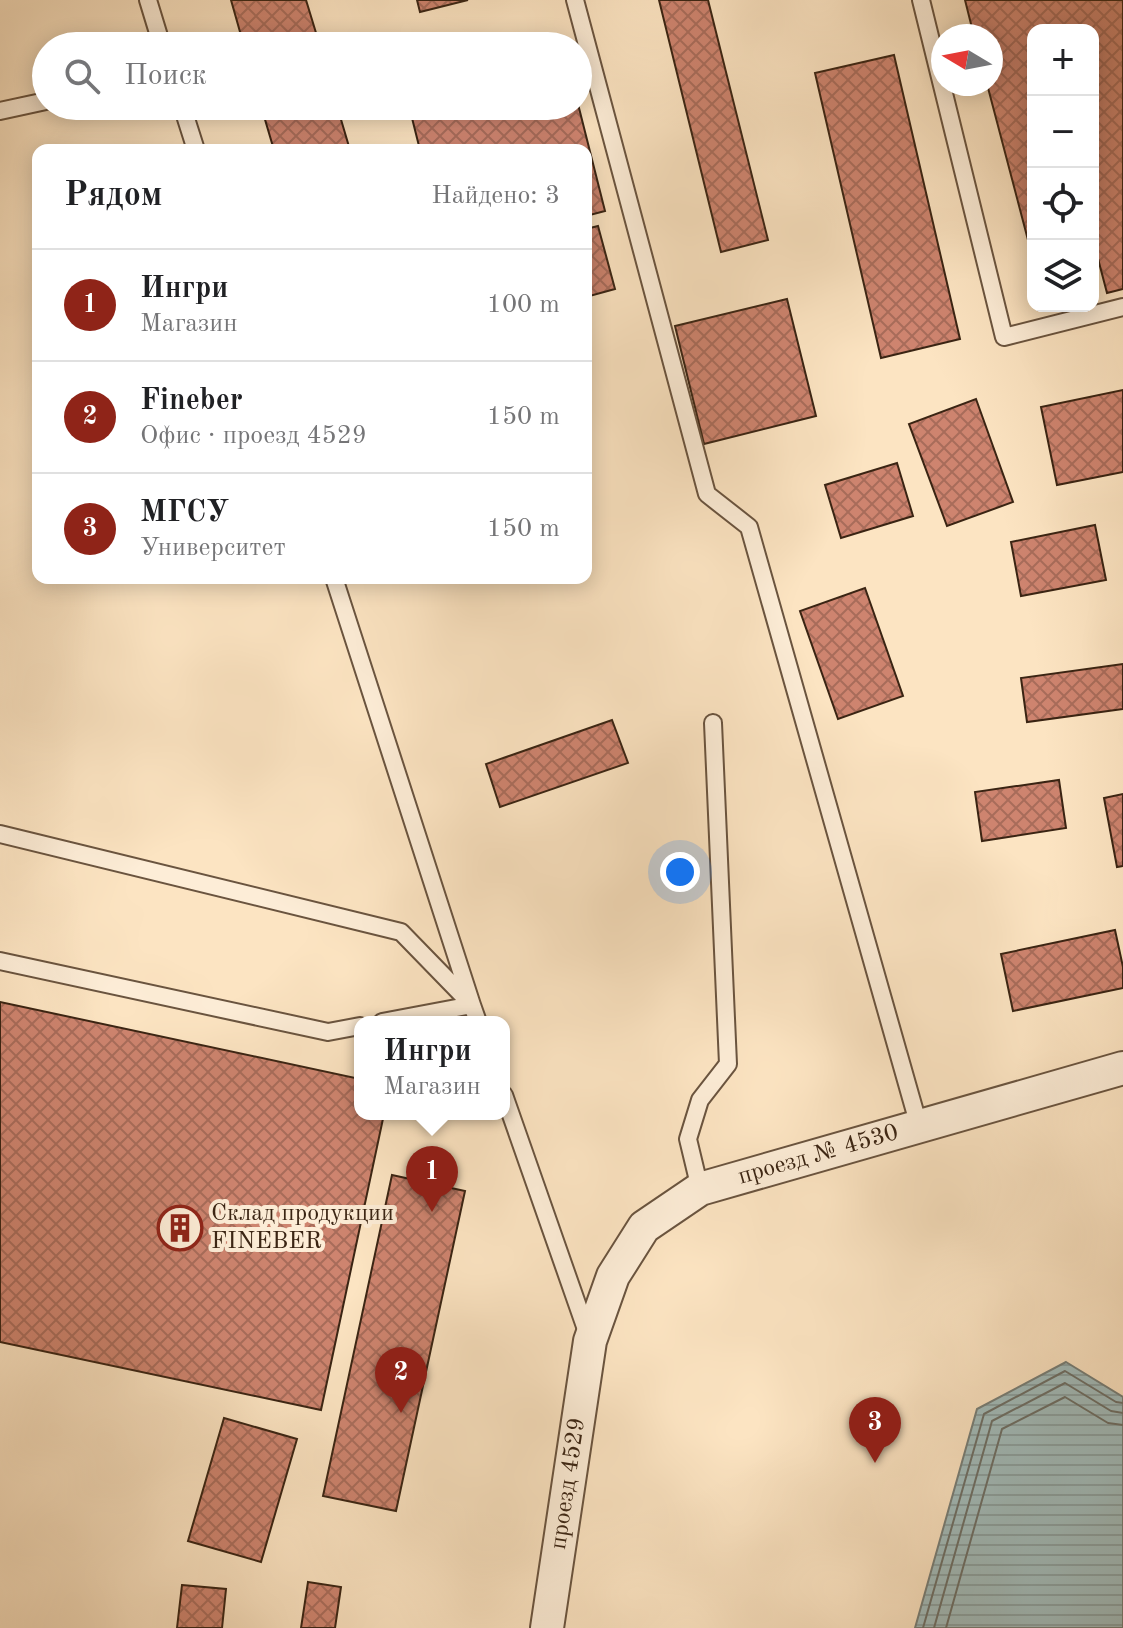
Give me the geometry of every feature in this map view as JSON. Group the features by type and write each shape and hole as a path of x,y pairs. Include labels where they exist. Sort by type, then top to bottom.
{"street":[{"name":"проезд № 4530","path":"590,1341 613,1276 644,1227 700,1189 1123,1068"},
{"name":"проезд 4529","path":"547,1628 590,1341"}],"lane":[{"path":"148,0 158,32"},
{"path":"575,0 584,32"},
{"path":"921,0 1004,337 1123,307"},
{"path":"592,64 707,494 749,527 919,1126"},
{"path":"0,111 32,104"},
{"path":"186,120 194,144"},
{"path":"336,584 476,1016"},
{"path":"700,1189 688,1139 700,1100 728,1064 713,723"},
{"path":"0,834 401,932 472,1005"},
{"path":"0,961 328,1032 354,1027"},
{"path":"414,1016 472,1005"},
{"path":"510,1112 590,1341"}],"water":[{"path":"1066,1362 1123,1397 1123,1628 915,1628 977,1409"}],"building":[{"path":"231,0 306,0 316,32 240,32"},
{"path":"417,0 468,0 420,12"},
{"path":"659,0 708,0 768,240 721,252"},
{"path":"965,0 1123,0 1123,289 1107,293 1099,262 1099,24 1027,24 1027,236 990,96 1003,96 1003,24 971,24"},
{"path":"894,55 960,339 881,358 815,73"},
{"path":"265,120 341,120 348,144 272,144"},
{"path":"412,120 582,120 588,144 418,144"},
{"path":"592,159 605,211 592,214"},
{"path":"598,226 615,289 592,295 592,228"},
{"path":"787,299 816,416 704,444 675,326"},
{"path":"1123,390 1123,472 1057,485 1041,407"},
{"path":"976,399 1013,502 947,526 909,424"},
{"path":"897,463 913,516 841,538 825,485"},
{"path":"1095,525 1106,580 1021,596 1011,542"},
{"path":"865,588 903,696 838,719 800,611"},
{"path":"1123,664 1123,709 1027,722 1021,678"},
{"path":"612,720 628,763 500,807 486,764"},
{"path":"1059,780 1066,828 982,841 975,792"},
{"path":"1123,794 1123,866 1117,867 1104,798"},
{"path":"1115,930 1123,967 1123,988 1013,1011 1001,954"},
{"name":"Склад продукции FINEBER","path":"0,1002 354,1078 354,1120 383,1120 321,1410 0,1342"},
{"path":"392,1175 465,1191 396,1511 323,1496"},
{"path":"224,1418 297,1439 261,1562 188,1541"},
{"path":"308,1582 341,1587 335,1628 301,1628"},
{"path":"182,1585 226,1589 222,1628 177,1628"}],"place":[{"name":"Ингри","path":"432,1212"},
{"name":"Склад продукции FINEBER","path":"180,1228"},
{"name":"Fineber","path":"401,1413"},
{"name":"МГСУ","path":"875,1463"}]}
